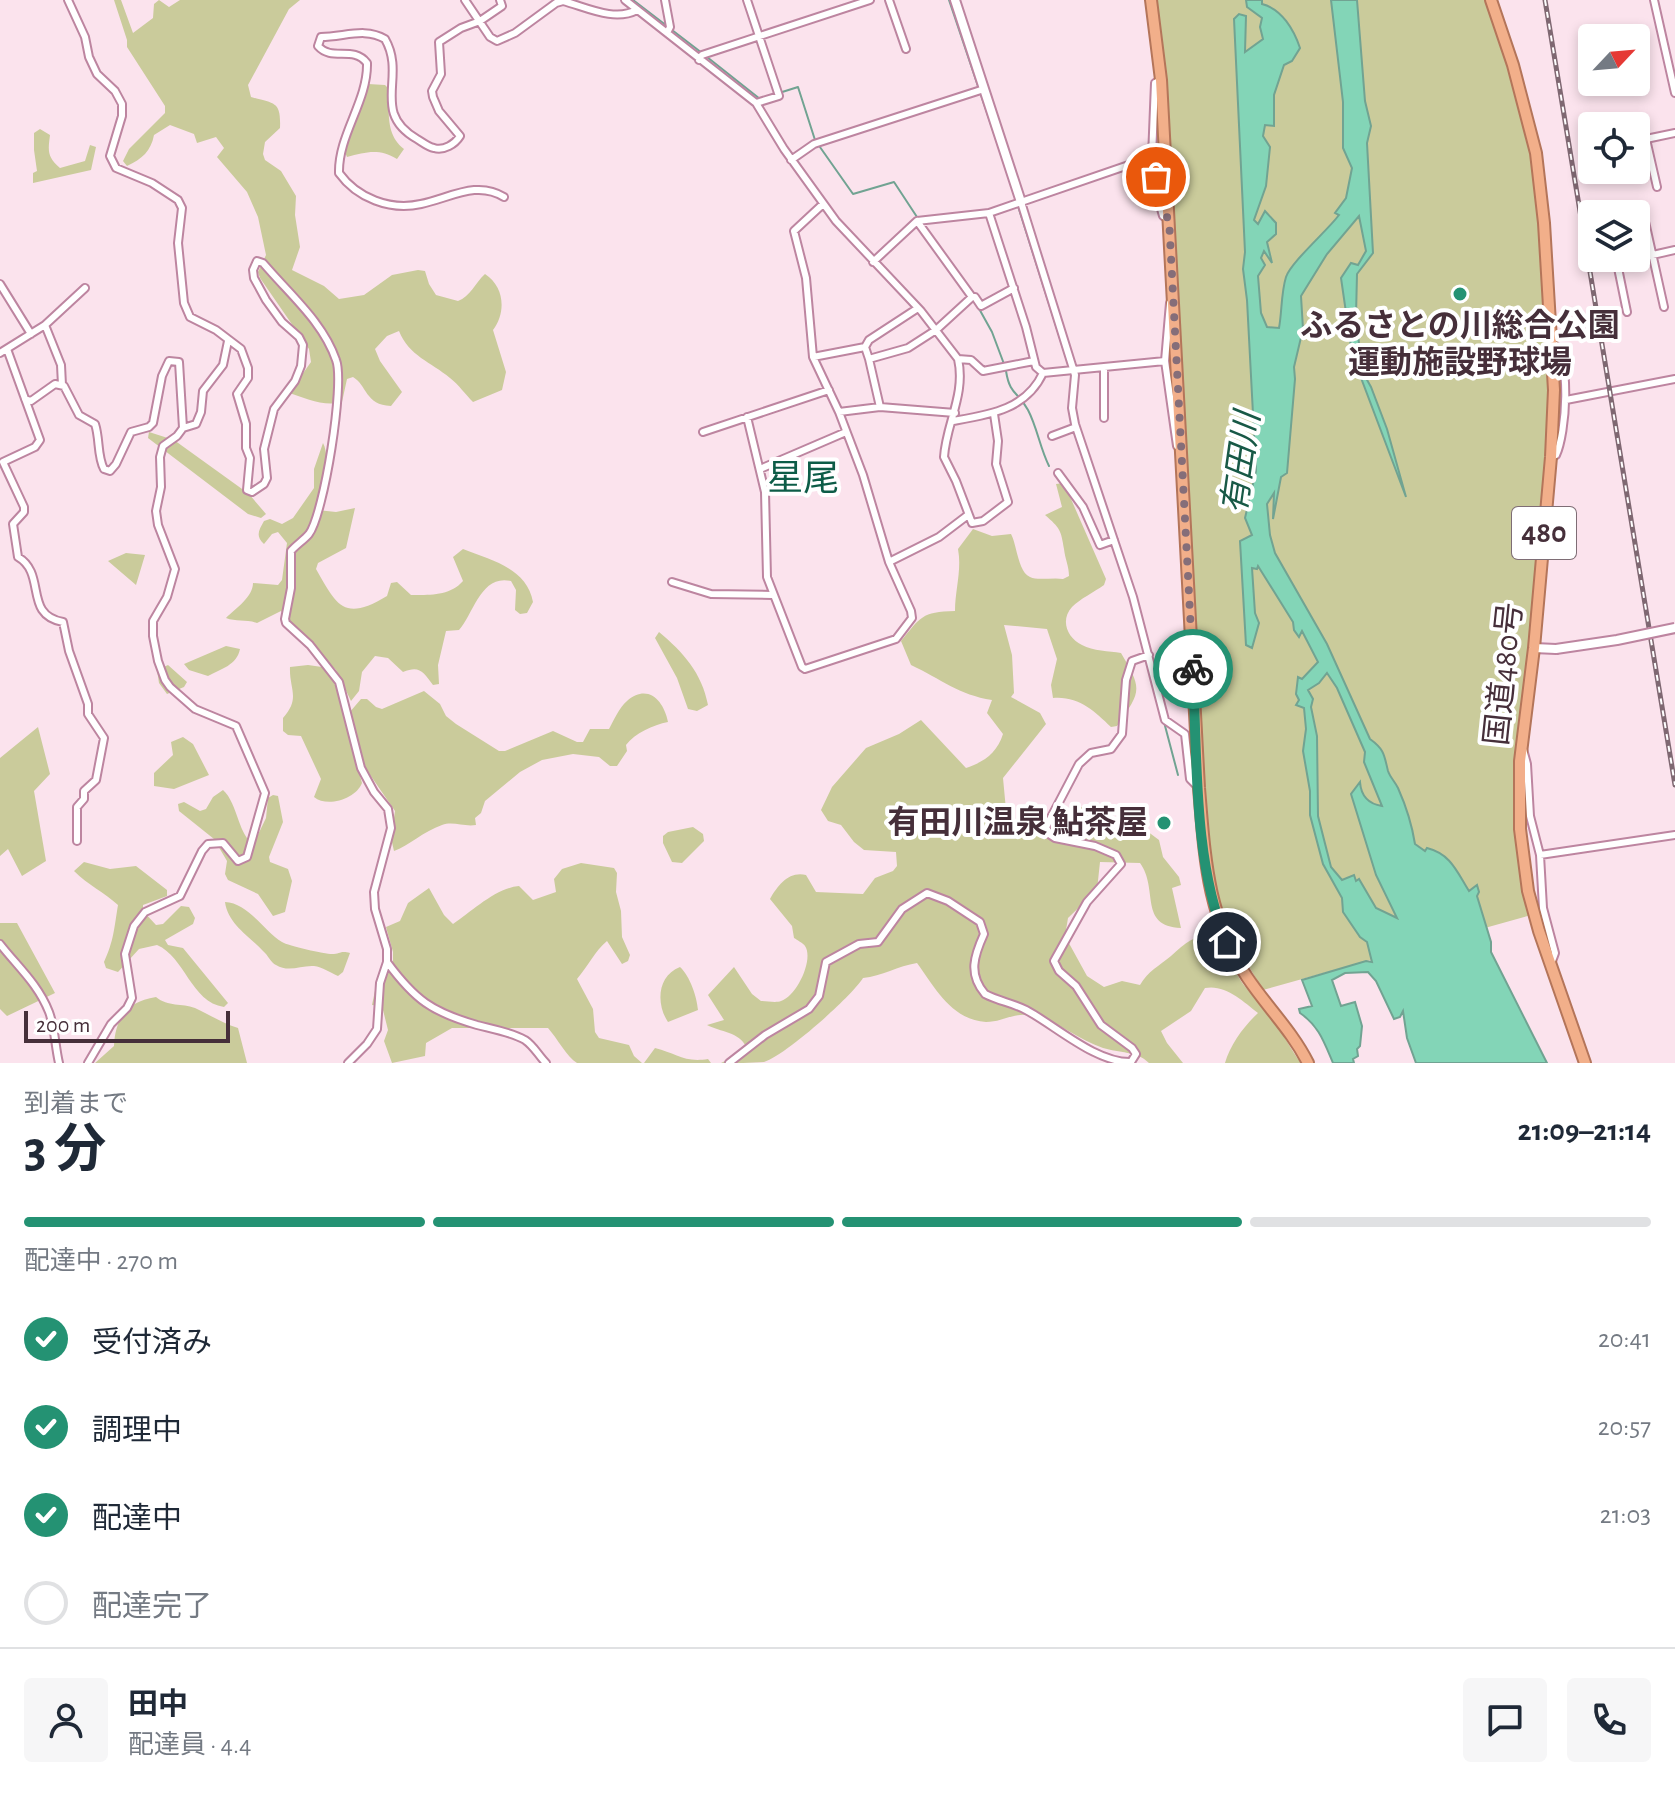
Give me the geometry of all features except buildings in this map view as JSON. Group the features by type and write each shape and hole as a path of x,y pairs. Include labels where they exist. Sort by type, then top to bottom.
{"highway":[{"path":"1151,0 1161,80 1199,788 1210,892 1223,933 1249,980 1308,1063"},
{"name":"国道480号","path":"1491,0 1513,65 1536,153 1544,223 1554,390 1534,648 1522,747 1519,803 1523,855 1528,891 1585,1063"}],"street":[{"path":"68,0 81,25 97,74 115,91 122,104 122,116 110,156 116,168 152,183 178,200 182,208 178,243 184,303 190,317 238,344 248,368 248,378 237,394 246,424 246,448 250,458 247,490 252,492 267,478 264,449 274,409 295,381 301,366 303,345 274,311 254,278 257,261 263,263 313,319 338,364 333,432 325,479 309,533 291,551 291,588 285,619 339,682 361,768 388,809 391,828 374,892 375,909 387,949 387,962 380,983 377,1029 348,1063"},
{"path":"465,0 490,37 497,41 515,33 563,1 611,14 621,15 637,10"},
{"path":"500,0 502,6 439,42 441,74 432,91 433,97 439,111 460,136 442,149 434,148 399,127 392,111 392,55 385,39 367,31 344,37 321,37 318,46 329,54 352,52 362,56 367,63 363,86 338,156 339,173 355,191 366,198 387,203 419,205 467,190 492,190 504,197"},
{"path":"625,0 756,103 823,204 918,308 958,359 960,369 955,413 944,457 972,523 983,521 1008,502 997,472 998,441 994,414"},
{"path":"665,0 670,27 667,33"},
{"path":"747,0 779,96 756,103"},
{"path":"699,60 702,55 870,0"},
{"path":"889,0 906,49"},
{"path":"955,0 1073,370 1076,387 1072,408 1076,427 1149,655 1165,720 1185,734 1190,779 1199,788"},
{"path":"1654,0 1675,93"},
{"path":"1161,80 1155,83 1152,157 1162,213 1169,219"},
{"path":"791,160 814,144 984,89"},
{"path":"1657,187 1646,139 1675,133"},
{"path":"873,262 917,221 989,213 1152,157"},
{"path":"747,417 767,505 767,577 802,667 810,669 896,639 909,622 911,611 889,562 839,412 813,357 806,278 794,231 823,204"},
{"path":"989,213 1037,370 1043,373 1165,361"},
{"path":"917,221 972,297 983,306 1014,288"},
{"path":"1650,246 1664,307"},
{"path":"1627,312 1617,263 1675,250"},
{"path":"0,284 31,334"},
{"path":"77,841 77,807 84,799 84,791 96,780 104,738 88,714 88,704 69,651 63,622 50,620 43,613 31,570 27,562 18,557 13,524 24,512 24,507 3,462 40,443 4,351 45,325 85,288"},
{"path":"869,359 908,348 936,330 972,297"},
{"path":"1174,298 1169,306 1165,361 1175,440 1182,452"},
{"path":"880,407 865,347 869,340 918,308"},
{"path":"45,325 61,365 62,385 79,415 95,424 104,469 110,471 116,464 131,432 153,423 162,376 171,360 179,362 183,428"},
{"path":"88,1063 111,1024 132,998 125,954 134,926 145,912 180,896 208,844 223,843 238,861 247,857 265,793 236,726 208,716 186,702 165,680 158,661 153,621 167,597 175,569 158,525 156,511 161,487 160,457 163,446 183,428 196,424 201,412 203,391 223,365 228,341"},
{"path":"1551,457 1560,447 1566,400 1560,350 1552,342"},
{"path":"813,357 865,347"},
{"path":"958,359 971,360 983,371 1034,361"},
{"path":"1104,367 1104,418"},
{"path":"953,421 994,414 1011,407 1030,393 1043,373"},
{"path":"1566,400 1675,379"},
{"path":"25,399 31,401 55,384 62,385"},
{"path":"703,432 829,390"},
{"path":"839,412 880,407 955,413"},
{"path":"1052,436 1076,427"},
{"path":"760,469 846,432"},
{"path":"1058,473 1083,507 1100,545 1114,540"},
{"path":"889,562 939,537 968,515"},
{"path":"672,582 711,594 772,595"},
{"path":"1534,648 1556,649 1675,628"},
{"path":"729,1063 765,1035 809,1009 819,996 826,962 859,944 878,942 902,909 927,893 948,901 980,922 984,934 972,959 975,976 985,994 1024,1008 1060,1033 1105,1056 1131,1062 1136,1054 1132,1048 1101,1025 1076,986 1059,971 1054,961 1087,902 1121,864 1116,855 1095,846 1055,838 1046,827 1079,764 1091,753 1111,749 1122,734 1126,680 1132,661 1149,655"},
{"path":"1522,747 1527,759 1530,816 1540,855 1543,908 1555,953 1551,965"},
{"path":"1540,855 1675,835"},
{"path":"0,944 31,979 41,996 49,1014 59,1063"},
{"path":"387,962 407,989 431,1008 523,1038 546,1063"}],"shaded area":[{"path":"114,0 121,0 133,33 153,18 154,4 159,0 169,7 180,0 300,0 289,9 248,85 251,97 278,108 280,128 265,142 263,154 265,160 281,171 296,196 295,215 300,247 292,270 324,286 339,299 364,295 392,275 418,270 425,271 436,295 458,301 485,274 500,293 500,316 493,330 506,372 502,390 473,402 453,381 415,353 399,331 387,336 375,349 402,392 391,406 376,402 353,377 347,379 342,402 322,403 289,393 311,362 309,349 260,278 258,272 266,255 258,217 247,192 217,157 224,148 216,137 197,143 194,134 170,125 154,135 151,146 141,157 127,166 123,161 129,149 165,113 165,106 127,47"},
{"path":"1154,0 1488,0 1530,141 1539,202 1550,373 1545,489 1518,752 1531,915 1263,990 1224,925 1214,889 1199,717"},
{"path":"1246,0 1262,0 1262,4 1276,10 1291,27 1300,48 1292,61 1284,65 1274,95 1274,126 1265,125 1263,136 1270,147 1266,186 1254,220 1258,224 1265,211 1276,223 1276,234 1267,242 1272,263 1264,251 1261,258 1265,265 1258,276 1261,313 1267,327 1279,328 1283,289 1289,271 1339,215 1335,213 1346,198 1352,168 1343,148 1343,102 1331,0 1357,0 1365,101 1371,126 1367,143 1373,253 1357,274 1356,316 1362,371 1387,429 1406,497 1352,354 1341,278 1351,263 1358,265 1366,251 1359,216 1327,254 1301,296 1303,329 1294,367 1287,473 1281,477 1273,519 1274,493 1267,504 1275,553 1327,644 1370,739 1383,753 1406,809 1415,844 1448,859 1469,891 1477,885 1491,952 1547,1063 1416,1063 1407,1038 1403,1011 1400,1017 1394,1019 1376,981 1368,972 1345,973 1332,980 1341,1006 1355,1002 1362,1026 1358,1056 1353,1059 1354,1063 1333,1063 1324,1041 1300,1013 1299,1009 1312,1006 1302,980 1366,961 1372,962 1367,942 1343,912 1342,898 1323,864 1310,815 1310,791 1303,751 1306,729 1304,708 1296,705 1299,700 1296,694 1298,677 1302,679 1318,662 1302,631 1299,637 1294,630 1293,622 1258,566 1257,569 1252,568 1255,613 1259,623 1252,648 1246,645 1240,541 1252,535 1245,518 1256,471 1243,269 1245,252 1234,19 1239,14 1246,16 1245,52 1263,39 1260,27 1262,18 1247,7","holes":["1327,673 1337,688 1365,752 1364,762 1382,806 1366,798 1360,782 1351,794 1376,875 1397,918 1376,908 1354,875 1342,880 1331,867 1318,816 1317,736 1311,707 1313,699 1308,690"]},
{"path":"368,84 385,85 389,89 391,129 404,149 397,159 378,152 347,157 344,150"},
{"path":"40,129 50,135 49,153 60,168 85,161 90,145 96,147 91,170 33,183 33,173 37,171 34,133"},
{"path":"149,432 174,440 249,494 266,514 261,518 248,514 148,438"},
{"path":"323,443 326,467 317,510 336,512 355,508 346,548 318,563 316,569 336,601 343,606 351,609 372,604 387,596 391,583 397,582 411,595 452,590 463,581 453,557 463,549 516,573 529,590 533,602 527,613 520,614 515,610 516,590 511,581 501,580 485,589 459,630 446,631 438,665 439,684 433,685 421,671 413,669 403,672 388,658 375,656 362,672 359,691 351,701 336,670 281,611 257,623 226,618 247,598 253,583 278,585 282,580 287,543 278,532 264,544 259,530 264,521 270,519 282,524 293,518 314,488 314,469"},
{"path":"1064,483 1106,579 1104,585 1068,612 1067,628 1072,638 1082,645 1121,653 1136,683 1135,697 1117,726 1111,727 1078,702 1053,698 1051,685 1057,659 1047,629 1004,625 1012,655 1014,693 1011,697 1040,713 1046,724 1003,778 1006,810 991,831 1002,837 1020,835 1029,817 1039,810 1045,814 1053,830 1059,829 1070,813 1082,807 1110,818 1127,816 1159,840 1163,857 1179,877 1181,885 1172,888 1181,928 1159,921 1140,863 1100,862 1097,890 1068,918 1065,936 1087,976 1104,987 1122,981 1140,985 1150,972 1186,943 1198,937 1208,937 1216,941 1243,984 1270,1013 1301,1063 1225,1063 1238,1036 1258,1013 1233,994 1220,989 1205,988 1191,1011 1161,1031 1183,1063 1149,1063 1133,1054 1094,1045 1035,1016 1021,1015 986,1022 974,1020 946,1001 917,963 863,978 817,1024 774,1057 764,1062 721,1063 743,1052 746,1047 734,1035 707,1025 724,1020 708,995 734,967 752,994 761,1001 779,1002 793,992 806,968 805,946 794,938 792,926 770,899 780,884 800,874 806,875 816,892 863,894 875,878 893,871 897,866 896,852 864,850 841,825 828,821 821,810 832,787 866,748 899,734 921,720 966,768 984,760 997,746 1003,734 987,713 992,700 960,690 911,665 901,641 923,617 955,611 958,549 973,529 992,536 1011,534 1020,564 1030,577 1063,579 1069,576 1061,533 1045,515 1062,507 1056,484"},
{"path":"126,553 145,555 136,585 108,561"},
{"path":"659,632 690,664 701,683 708,705 697,711 688,709 677,678 655,638"},
{"path":"226,646 240,649 236,659 208,676 189,670 184,664"},
{"path":"168,665 187,682 184,687 167,694 159,683 157,670"},
{"path":"290,667 322,667 335,683 362,783 348,797 333,802 314,797 321,779 301,736 288,735 283,731 283,718 293,699"},
{"path":"424,691 440,704 446,716 456,724 499,751 553,731 583,742 590,729 609,729 624,704 642,694 659,701 668,722 650,727 634,737 626,745 627,751 617,766 610,766 599,757 573,754 542,760 520,772 485,801 481,813 475,818 476,825 442,825 394,851 391,838 395,811 366,769 349,713 361,699 367,699 382,709"},
{"path":"38,727 50,774 34,791 46,861 22,876 8,849 0,856 0,758"},
{"path":"183,737 193,744 209,775 174,789 154,786 154,773 173,755 171,742"},
{"path":"223,790 245,835 254,843 266,818 268,798 278,796 283,822 269,857 270,862 288,869 292,881 285,912 273,916 258,894 228,880 225,874 227,861 214,839 179,811 178,804 184,802 200,811 206,809 213,797"},
{"path":"693,827 703,834 704,841 682,863 672,862 663,836"},
{"path":"84,862 110,869 136,866 167,890 167,896 143,905 143,911 156,925 163,924 181,906 189,907 195,918 193,924 165,940 168,945 183,948 228,1003 224,1007 204,997 175,959 157,945 139,949 118,972 106,968 104,962 112,941 118,905 74,871"},
{"path":"581,863 614,868 617,873 616,892 621,911 622,937 630,955 628,961 622,964 607,941 577,979 593,1009 595,1032 599,1038 629,1045 642,1063 577,1063 548,1028 452,1028 426,1043 425,1056 392,1063 384,1041 388,1030 382,1006 372,1005 376,986 393,965 386,927 400,921 408,903 429,888 444,915 453,924 493,895 510,888 519,886 533,900 556,892 554,879 562,869"},
{"path":"225,902 241,907 286,944 328,954 350,953 343,972 338,976 314,966 286,968 274,964 230,917"},
{"path":"0,923 17,923 55,993 7,1016 0,1009"},
{"path":"680,967 692,987 698,1010 668,1022 660,999 661,991 667,977"},
{"path":"156,997 195,1008 238,1028 247,1063 95,1063 114,1046 117,1027 125,1012 138,1002"},
{"path":"655,1048 686,1059 708,1059 711,1063 644,1063"}],"waterway":[{"path":"633,0 667,26"},
{"path":"949,0 1016,199"},
{"path":"672,30 702,53"},
{"path":"707,57 760,99 798,87 815,140 853,194 894,182 917,217"},
{"path":"1018,206 1069,367"},
{"path":"977,305 992,332 1004,364"},
{"path":"1006,371 1012,389 1031,417 1049,466"},
{"path":"1069,409 1072,426"},
{"path":"1074,432 1085,464"},
{"path":"1164,722 1178,775"}],"railway":[{"path":"1545,0 1675,785"}],"way so far":[{"path":"1156,177 1162,213 1169,219 1193,669"}],"place":[{"name":"ふるさとの川総合公園 運動施設野球場","path":"1460,294"},
{"name":"有田川温泉 鮎茶屋","path":"1164,823"}],"district":[{"name":"星尾","path":"803,479"}],"route":[{"path":"1193,669 1205,863 1212,902 1227,942"}],"water label":[{"name":"有田川","path":"1242,463"}]}
